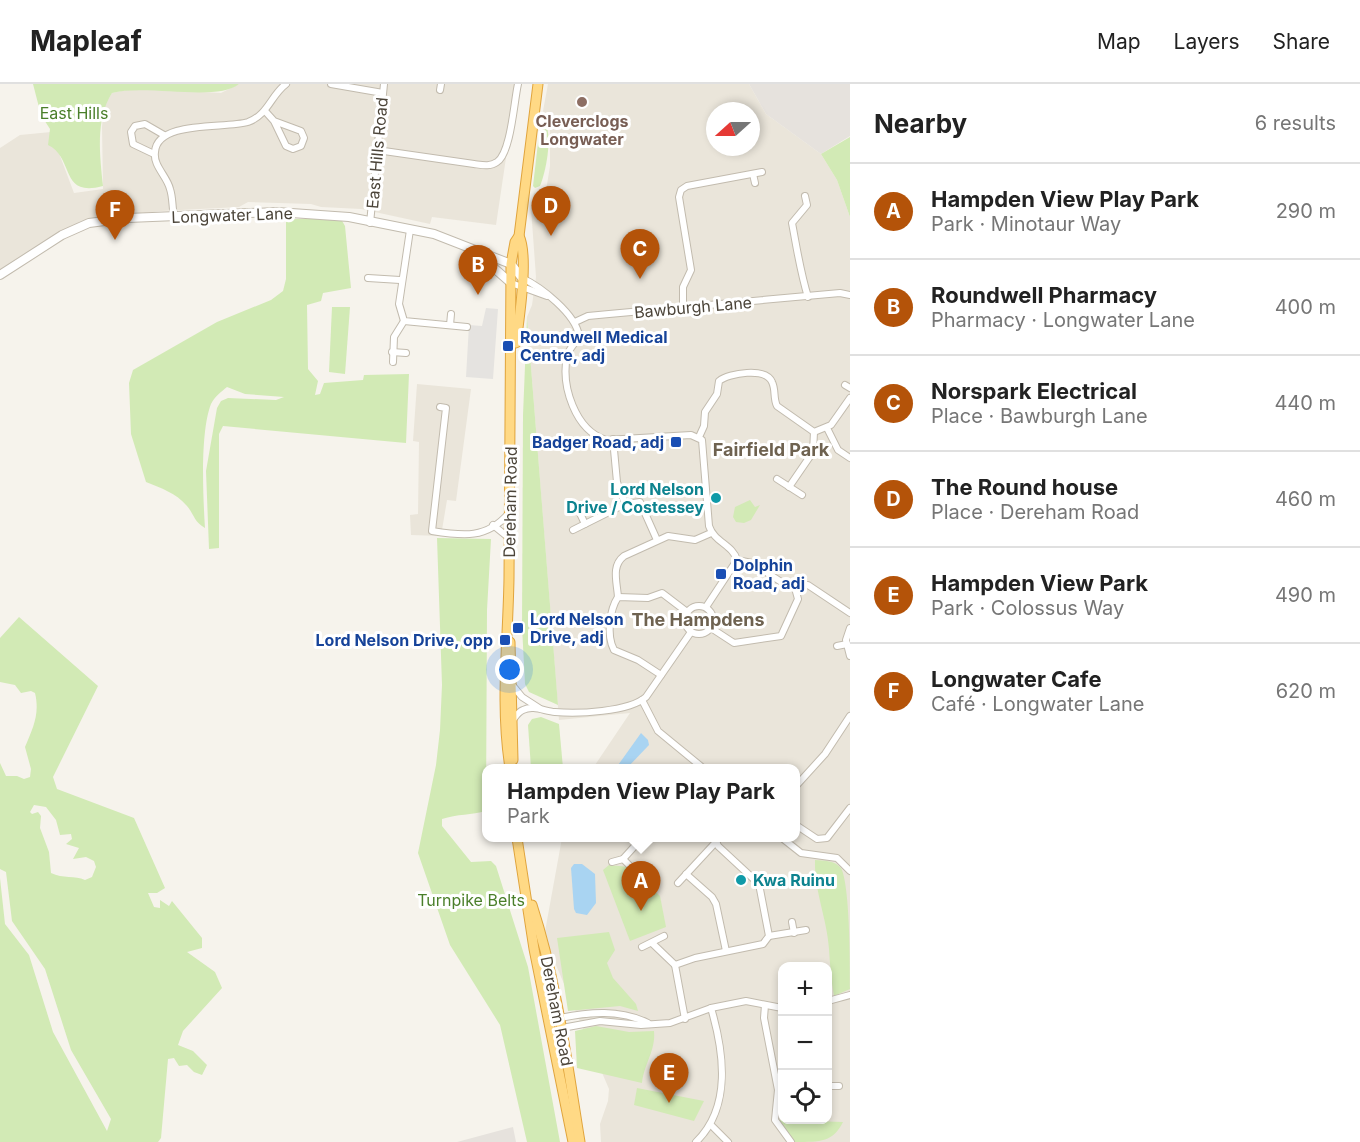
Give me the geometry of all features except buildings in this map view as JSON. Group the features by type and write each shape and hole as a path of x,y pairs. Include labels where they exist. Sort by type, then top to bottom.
{"highway":[{"name":"Dereham Road","path":"511,764 504,681 508,622 511,264 515,242 519,236 538,84"},
{"name":"Dereham Road","path":"511,382 522,278 522,243 519,236"},
{"path":"511,283 522,278"},
{"name":"Dereham Road","path":"508,622 513,686 511,764"},
{"name":"Dereham Road","path":"519,842 534,949 573,1142"},
{"name":"Dereham Road","path":"524,883 545,947 561,1023 580,1142"},
{"path":"550,1025 561,1023"}],"street":[{"path":"174,216 170,188 154,154 156,145 164,135 175,130 241,123 257,118 286,84"},
{"path":"331,84 383,93"},
{"name":"East Hills Road","path":"370,223 384,84"},
{"path":"377,150 489,165 498,162 507,146 518,84"},
{"path":"265,111 274,121 286,146 294,149 301,146 304,138 299,130 274,121"},
{"path":"154,154 133,144 131,132 142,124 164,135"},
{"path":"683,309 683,287 691,270 679,197 681,190 687,186 762,172"},
{"path":"753,174 755,183"},
{"path":"805,196 807,205 792,223 800,252 798,264 808,297"},
{"name":"Longwater Lane","path":"0,275 62,235 84,224 116,219 287,212 349,217 439,236 511,264"},
{"path":"393,362 394,337 404,321 399,304 400,280 410,230"},
{"name":"Longwater Lane","path":"474,250 511,283"},
{"path":"511,264 522,278 542,289 575,322 579,336 570,349 567,362 571,405 574,413 597,437 613,440 667,435 699,438 704,444 711,532 734,551 737,560"},
{"path":"368,278 400,280"},
{"path":"511,283 521,289 548,297"},
{"name":"Bawburgh Lane","path":"575,322 594,315 850,295"},
{"path":"450,325 451,314"},
{"path":"404,321 412,324 466,327"},
{"path":"392,352 406,353"},
{"path":"699,438 704,426 705,412 717,394 719,376 761,373 772,380 777,406 814,432"},
{"path":"814,432 827,428 850,398"},
{"path":"447,408 432,531 476,535 502,521 509,513"},
{"path":"827,428 838,450 850,458"},
{"path":"789,487 813,452 814,432"},
{"path":"613,440 617,482 625,504"},
{"path":"777,480 802,495"},
{"path":"573,531 625,504 640,502 657,540"},
{"path":"577,507 585,524"},
{"path":"493,525 509,539"},
{"path":"661,675 638,660 618,652 612,646 611,611 612,604 618,597 615,571 620,560 657,540 673,536 695,540 711,532"},
{"path":"737,560 752,563 785,585 795,588 808,585 850,614"},
{"path":"706,607 737,560"},
{"path":"711,628 734,643 781,636 798,599 795,588"},
{"path":"618,597 648,598 662,593 687,612"},
{"path":"691,632 684,619 687,612 692,607 706,607"},
{"path":"691,632 705,633 711,628 713,620 706,607"},
{"path":"850,628 847,644 850,656"},
{"path":"513,720 523,710 591,711 625,707 642,700 691,632"},
{"path":"837,646 847,644"},
{"path":"513,686 522,697 540,709"},
{"path":"642,700 658,731 697,764"},
{"path":"800,782 825,754 849,720"},
{"path":"800,828 818,839 827,838 850,808"},
{"path":"612,862 623,859 638,842"},
{"path":"678,883 713,842"},
{"path":"675,965 726,951 765,944 770,936 759,884 717,842"},
{"path":"788,842 801,853 837,858 850,871"},
{"path":"623,859 630,866"},
{"path":"686,874 716,904 726,951"},
{"path":"792,922 794,933"},
{"path":"770,936 806,930"},
{"path":"642,947 664,936"},
{"path":"652,943 675,965 685,1019"},
{"path":"832,1000 850,995"},
{"path":"561,1023 607,1012 629,1014 648,1023 685,1019 711,1008 746,1001 778,1007"},
{"path":"765,1005 764,1018 778,1081"},
{"path":"696,1142 711,1125 724,1067 711,1008"},
{"path":"832,1086 839,1086"},
{"path":"778,1102 775,1120 790,1142"},
{"path":"711,1125 728,1142"}],"shaded area":[{"path":"239,84 517,84 496,225 432,217 430,224 361,209 321,207 311,204 248,202 239,207 161,211 82,221 0,270 0,148 20,135 51,132 74,193 103,189 104,105 112,93 135,88 221,93"},
{"path":"548,84 749,84 759,102 706,102 706,156 760,156 760,103 766,114 821,154 837,180 850,217 850,1142 601,1142 600,1124 608,1101 609,1089 544,937 561,842 800,842 800,764 596,764 630,713 559,720 527,317 532,305 536,277 531,208 534,193 546,191 550,166 550,123 543,111"},
{"path":"749,84 850,84 850,136 821,154 766,114"},
{"path":"486,308 498,309 493,379 466,377 469,325 482,326"},
{"path":"417,384 471,389 456,501 447,500 441,536 411,535 410,515 418,514 419,442 413,441"},
{"path":"513,1127 516,1142 457,1142"}],"green space":[{"name":"East Hills","path":"33,84 239,84 215,92 143,90 112,93 103,114 101,126 103,186 89,188 73,182 62,159 48,145 50,129 41,115"},
{"path":"544,124 548,131 548,155 540,186 535,188 533,186 539,134"},
{"path":"850,137 850,217 837,180 821,154"},
{"path":"286,219 341,219 345,226 351,288 323,293 321,301 307,305 308,369 318,381 315,395 320,394 324,383 363,380 364,375 409,374 406,443 223,426 219,434 219,548 209,549 206,471 217,408 221,401 228,398 276,400 284,397 245,394 227,387 211,404 204,447 205,528 178,498 146,482 131,434 129,383 133,370 217,322 271,300 283,291 286,279"},
{"path":"332,307 350,307 345,374 329,372"},
{"path":"527,317 558,705 529,692 525,684 522,626 523,415"},
{"path":"750,500 755,507 760,505 751,520 744,523 736,522 733,517 735,507"},
{"name":"Turnpike Belts","path":"437,538 491,539 487,610 486,764 482,764 482,812 442,819 442,826 471,862 491,861 496,866 528,967 560,1142 527,1142 500,1025 450,945 418,853 436,765 442,685"},
{"path":"19,617 98,686 53,777 57,789 134,818 165,888 157,893 148,893 154,907 160,908 160,900 169,906 172,901 202,938 202,948 187,952 215,972 222,988 183,1031 178,1045 193,1051 207,1065 202,1075 194,1072 187,1065 179,1066 174,1058 168,1059 161,1138 158,1142 0,1142 0,878 5,924 29,955 53,1032 107,1131 111,1119 71,1050 45,969 12,921 6,872 0,869 0,763 6,776 17,776 24,779 30,777 31,769 25,747 37,708 35,693 31,691 21,693 15,685 0,682 0,638","holes":["34,805 46,807 56,820 60,835 71,834 72,839 66,844 79,848 73,859 86,857 94,861 96,867 92,877 85,880 51,873 49,852 40,828 41,816 38,812 32,814 30,812"]},
{"path":"541,717 559,724 563,764 531,764 528,725 532,719"},
{"path":"815,860 838,865 844,877 846,890 850,989 834,996 832,962 830,962 828,938 815,871"},
{"path":"609,865 629,867 660,896 666,927 630,941 603,870"},
{"path":"609,932 615,950 607,963 613,978 636,1004 638,1011 620,1006 568,1011 557,938"},
{"path":"596,1026 629,1032 654,1031 653,1044 642,1083 577,1068 575,1031"},
{"path":"637,1088 704,1101 694,1121 634,1105"},
{"path":"843,1122 835,1134 825,1140 795,1142 781,1124"}],"water":[{"path":"641,733 648,740 649,745 631,764 619,764"},
{"path":"574,864 582,864 595,874 596,903 587,915 576,913 574,909 571,868"}],"place":[{"name":"Cleverclogs Longwater","path":"582,102"},
{"name":"The Round house","path":"551,236"},
{"name":"Longwater Cafe","path":"115,240"},
{"name":"Norspark Electrical","path":"640,279"},
{"name":"Roundwell Pharmacy","path":"478,295"},
{"name":"Roundwell Medical Centre, adj","path":"508,346"},
{"name":"Badger Road, adj","path":"676,442"},
{"name":"Lord Nelson Drive / Costessey","path":"716,498"},
{"name":"Dolphin Road, adj","path":"721,574"},
{"name":"Lord Nelson Drive, adj","path":"518,628"},
{"name":"Lord Nelson Drive, opp","path":"505,640"},
{"name":"Kwa Ruinu","path":"741,880"},
{"name":"Hampden View Play Park","path":"641,911"},
{"name":"Hampden View Park","path":"669,1103"}],"district":[{"name":"Fairfield Park","path":"771,449"},
{"name":"The Hampdens","path":"698,619"}]}
